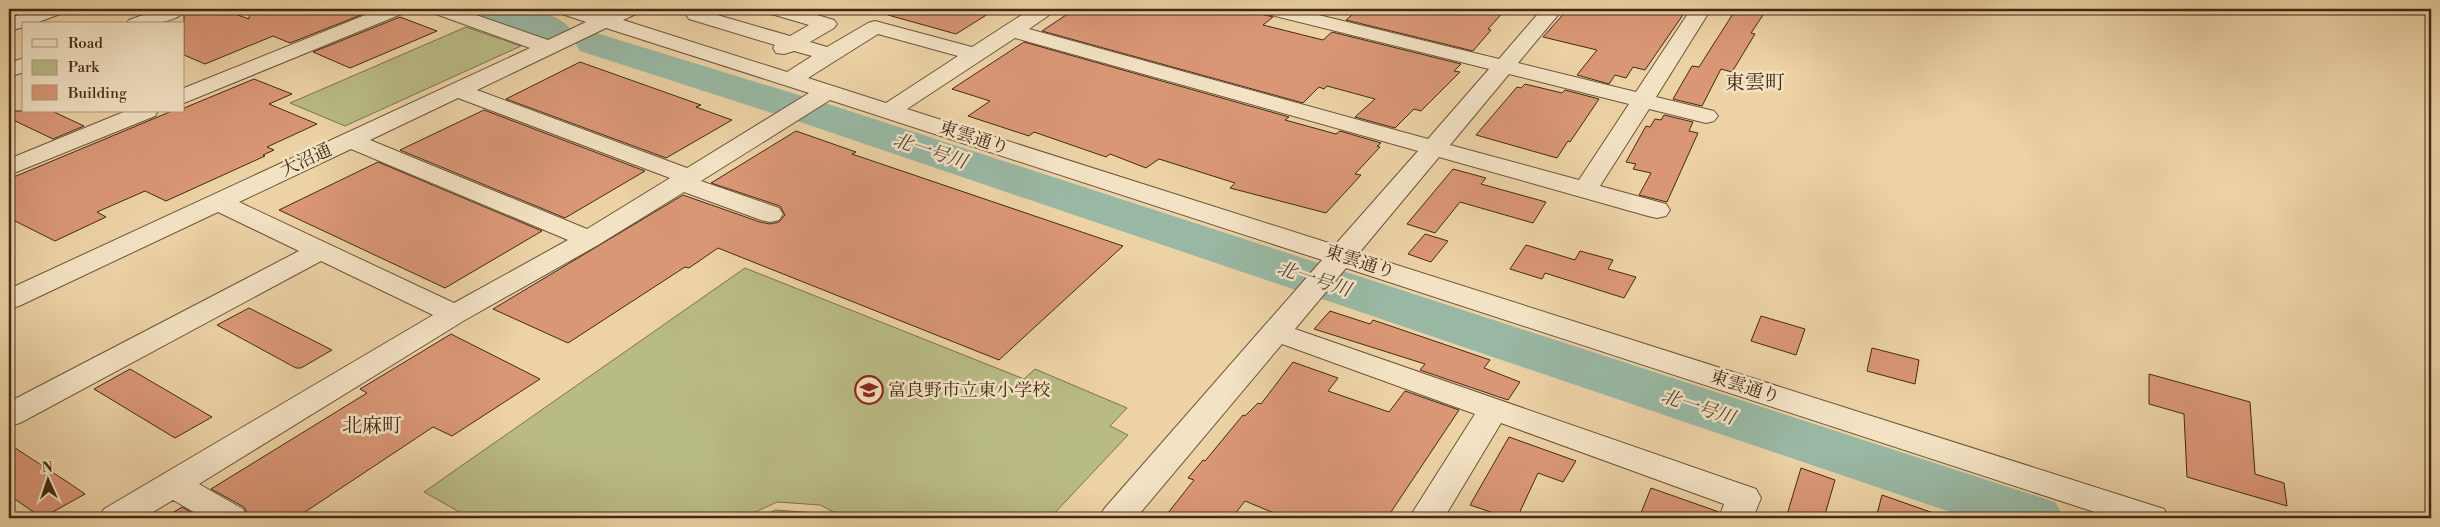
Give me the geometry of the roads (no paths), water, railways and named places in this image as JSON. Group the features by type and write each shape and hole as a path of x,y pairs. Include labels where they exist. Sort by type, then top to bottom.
{"street":[{"path":"9,25 56,9"},
{"path":"141,22 177,9"},
{"path":"185,96 397,9"},
{"path":"440,9 548,47"},
{"name":"東雲通り","path":"566,9 792,79 808,104 889,111 1326,273 2152,518"},
{"name":"大沼通","path":"9,300 631,9"},
{"path":"707,9 696,14 831,55"},
{"path":"750,66 827,24 774,9"},
{"path":"889,111 1045,9"},
{"path":"1270,9 1706,116"},
{"path":"1116,518 1553,9"},
{"path":"1584,190 1701,9"},
{"path":"792,79 875,27 974,54"},
{"path":"1011,30 1658,210"},
{"path":"9,70 22,66"},
{"path":"457,90 770,214"},
{"path":"116,518 455,314 589,239 808,104"},
{"path":"9,168 146,112"},
{"path":"349,140 589,239"},
{"path":"217,202 455,314"},
{"path":"9,415 318,251"},
{"path":"1276,332 1744,498 1736,518"},
{"path":"1426,518 1494,409"},
{"path":"173,484 232,518"}],"waterway":[{"name":"北一号川","path":"490,9 553,30"},
{"name":"北一号川","path":"593,43 814,113 2034,518"}],"place":[{"name":"富良野市立東小学校","path":"869,390"}],"district":[{"name":"東雲町","path":"1755,83"},
{"name":"北麻町","path":"372,426"}]}
